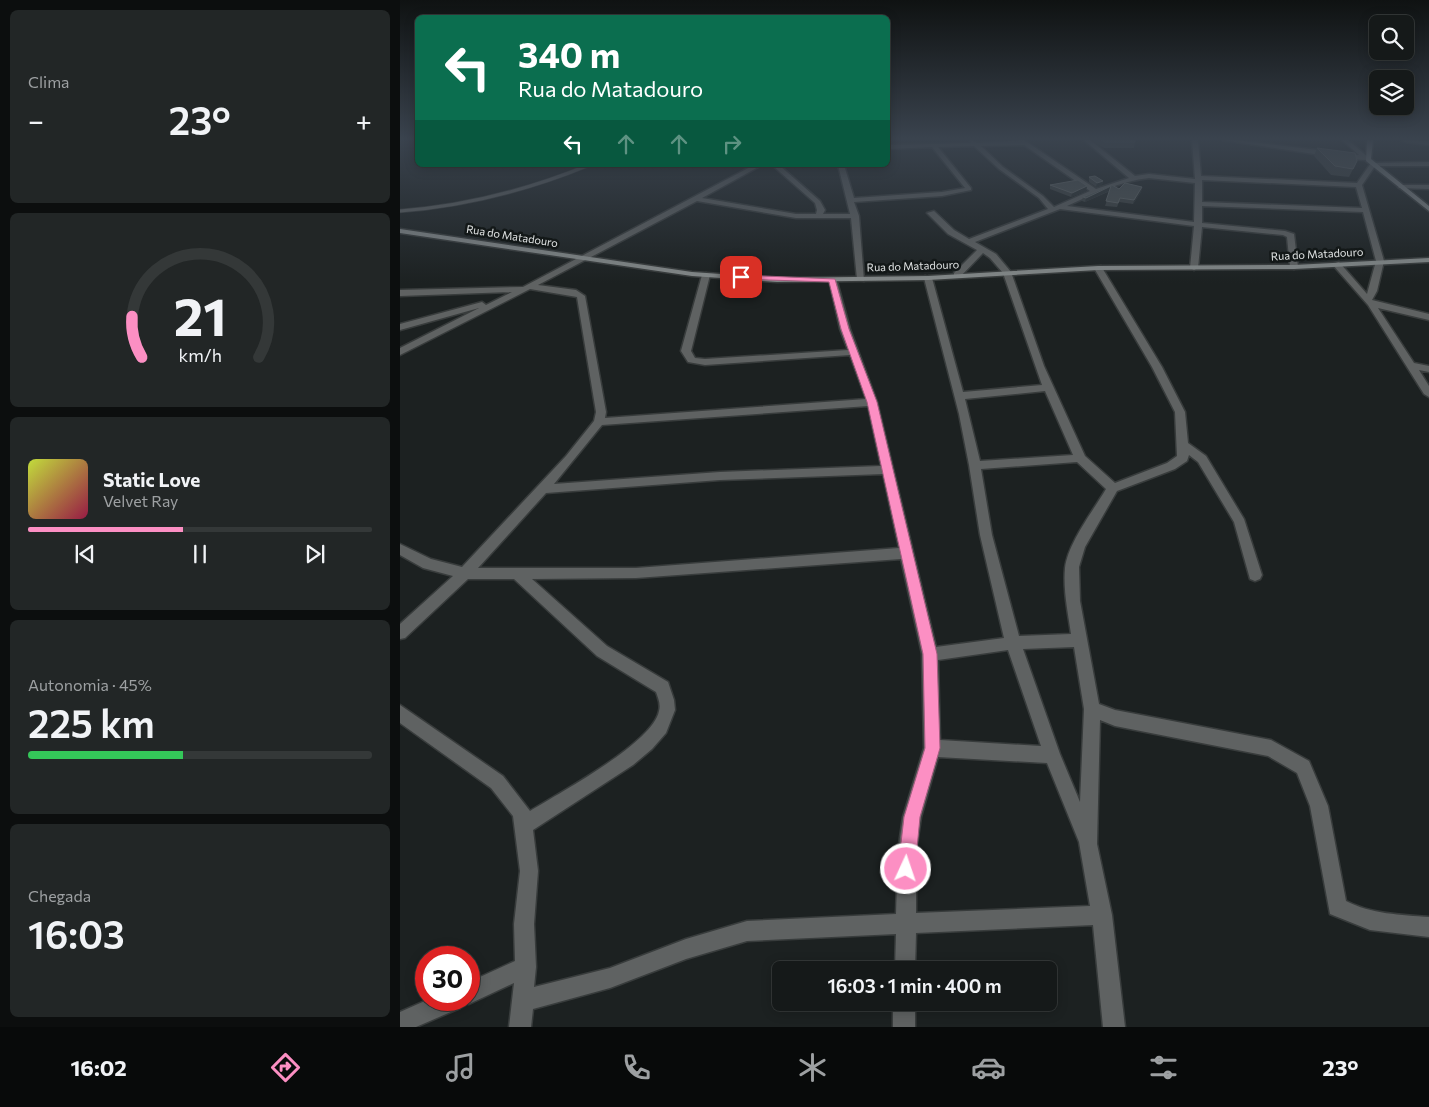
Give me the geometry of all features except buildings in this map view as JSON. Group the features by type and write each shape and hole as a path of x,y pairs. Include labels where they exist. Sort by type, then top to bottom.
{"street":[{"path":"400,352 509,298 716,188"},
{"path":"802,188 818,202 821,210 819,216"},
{"path":"848,188 855,216 861,279"},
{"path":"852,200 942,194 968,188"},
{"path":"1029,188 1055,208 1200,225 1276,231 1288,234 1291,236 1294,267"},
{"path":"1092,188 1096,191"},
{"path":"971,241 1105,188"},
{"path":"1194,268 1200,225 1199,188"},
{"path":"1360,188 1380,261 1370,302"},
{"path":"1402,188 1427,206"},
{"path":"695,199 770,213 855,216"},
{"path":"1199,204 1366,210"},
{"path":"931,213 952,232 983,249 1007,272 1039,366 1080,458 1113,488"},
{"name":"Rua do Matadouro","path":"400,231 706,275 777,280 928,278 1098,268 1294,267 1380,261 1429,260"},
{"path":"957,275 983,249"},
{"path":"1336,264 1370,302 1429,394"},
{"path":"1088,844 1092,709 1073,601 1072,567 1079,546 1113,488 1172,466 1183,458 1180,412 1157,367 1098,268"},
{"path":"706,275 686,351 691,360 704,362 854,352"},
{"path":"928,278 959,396 975,465 986,535 1013,643 1052,754 1088,844 1102,914 1114,1027"},
{"path":"833,280 845,329 872,402 930,654 932,748 912,817 907,851 905,961"},
{"path":"400,293 528,288 576,293 581,296 601,407 599,422 581,446 465,573 400,633"},
{"path":"400,327 509,298"},
{"path":"1370,302 1429,317"},
{"path":"1412,366 1429,369"},
{"path":"959,396 1049,387"},
{"path":"599,422 872,402"},
{"path":"1182,445 1202,459 1236,513 1255,575"},
{"path":"975,465 1080,458"},
{"path":"541,489 720,476 888,470"},
{"path":"400,549 428,564 465,573 517,574 636,573 907,553"},
{"path":"517,574 602,651 662,687 667,703 667,714 656,733 634,755 524,825"},
{"path":"930,654 1013,643 1080,640"},
{"path":"1092,709 1115,718 1271,748 1303,767 1319,806 1337,907 1354,917 1393,924 1429,926"},
{"path":"400,713 497,782 522,812 529,871 524,924 526,967 520,1027"},
{"path":"932,748 1052,754"},
{"path":"522,1001 610,978 686,949 747,932 906,922 1102,914"},
{"path":"480,987 526,967"},
{"path":"400,1023 427,1011"},
{"path":"904,1011 904,1027"}],"lane":[{"path":"400,211 434,209 505,195 528,188"}],"route":[{"path":"741,277 777,280 833,280 845,329 872,402 930,654 932,748 912,817 906,869"}]}
